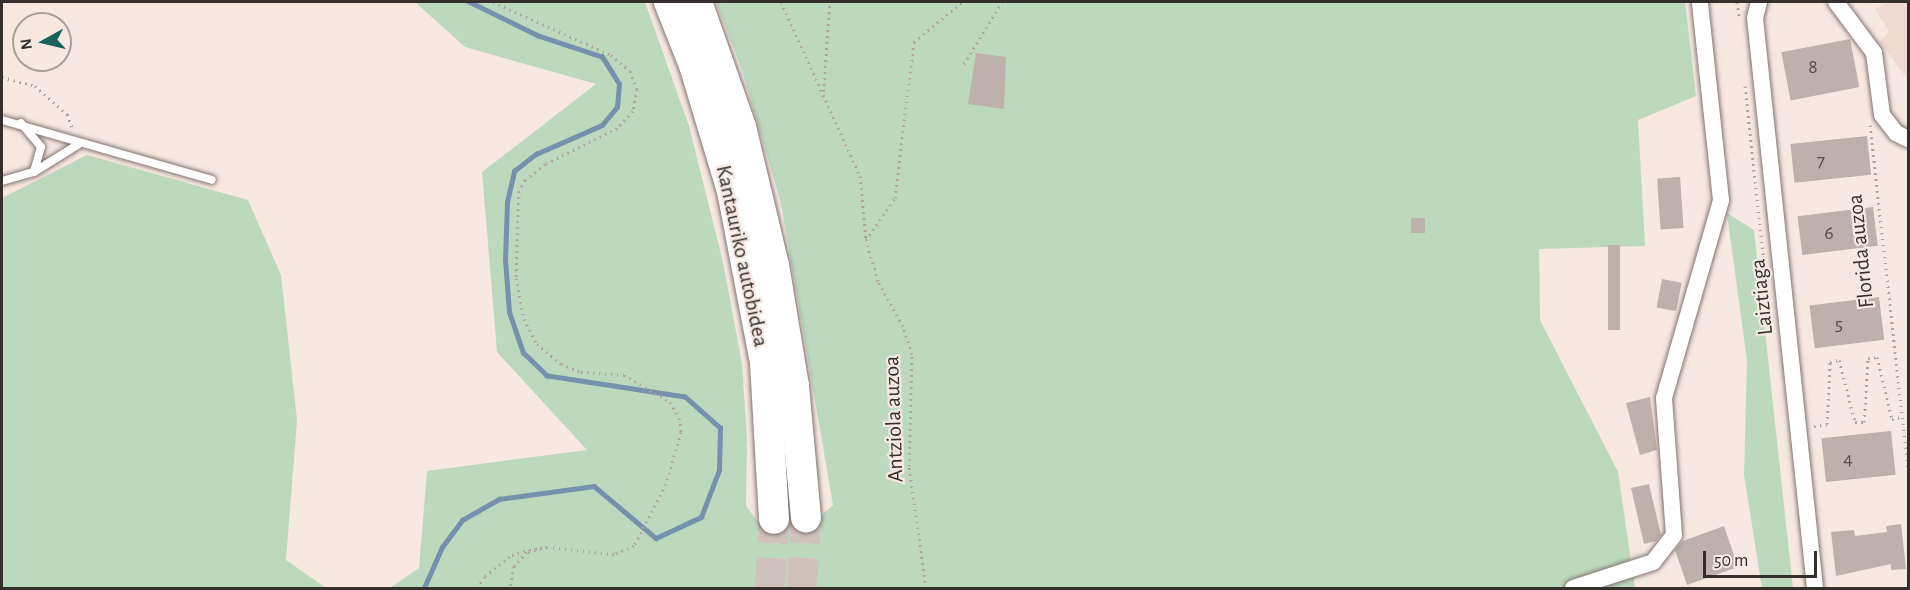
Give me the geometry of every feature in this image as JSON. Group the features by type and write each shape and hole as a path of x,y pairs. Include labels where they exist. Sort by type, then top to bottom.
{"highway":[{"name":"Kantauriko autobidea","path":"669,2 694,65 732,191 765,363 774,519"},
{"name":"Kantauriko autobidea","path":"697,2 741,127 774,265 794,386 806,517"}],"street":[{"path":"1573,588 1653,562 1674,535 1664,398 1721,200 1700,2"},
{"name":"Laiztiaga","path":"1759,2 1755,27 1815,588"},
{"path":"1836,2 1874,53 1882,115 1896,133 1908,139"}],"lane":[{"path":"2,120 20,123 79,144 212,180"},
{"path":"20,123 41,147 34,172"},
{"path":"2,181 34,172 79,144"}],"path":[{"path":"477,588 485,576 512,555 532,546 614,554 634,546 666,484 681,432 679,418 670,402 650,388 624,375 581,372 561,364 537,344 524,319 516,278 519,190 525,180 545,164 617,128 633,111 637,89 630,71 611,55 493,2"},
{"name":"Antziola auzoa","path":"781,2 823,99 860,176 866,240 878,281 903,326 912,354 909,466 926,588"},
{"path":"823,99 830,2"},
{"path":"866,240 895,198 914,42 962,2"},
{"path":"964,64 1002,2"},
{"path":"2,77 35,87 43,93 67,114 79,144"},
{"name":"Florida auzoa","path":"1870,118 1908,469"},
{"path":"1812,416 1814,426 1827,424 1830,362 1839,360 1855,422 1864,422 1868,358 1877,357 1892,418 1902,417"},
{"path":"510,588 514,566 527,552 547,547"}],"shaded area":[{"path":"1890,2 1908,2 1908,80 1880,42 1889,31 1875,9"}],"green space":[{"path":"415,2 645,2 689,126 723,262 742,364 747,438 746,506 758,522 815,521 833,505 781,203 742,70 716,2 1685,2 1696,96 1638,120 1645,246 1539,249 1540,320 1618,472 1635,588 390,588 419,568 427,471 587,450 497,352 482,172 596,84 465,47"},
{"path":"87,155 248,200 281,275 297,420 286,560 326,588 2,588 2,198"},
{"path":"1727,213 1754,230 1793,588 1762,588 1744,475 1747,361"}],"building":[{"path":"1850,39 1859,87 1791,100 1781,52"},
{"path":"976,53 1006,57 1004,109 968,104"},
{"path":"1867,136 1871,175 1794,183 1790,144"},
{"path":"1680,177 1684,228 1661,229 1657,179"},
{"path":"1873,207 1878,246 1802,255 1798,216"},
{"path":"1411,218 1425,218 1425,233 1411,233"},
{"path":"1608,245 1620,245 1620,330 1608,330"},
{"path":"1662,279 1682,283 1676,311 1656,307"},
{"path":"1879,297 1884,340 1815,348 1810,306"},
{"path":"1650,397 1657,450 1640,455 1626,403"},
{"path":"1891,431 1896,475 1826,482 1821,438"},
{"path":"1649,484 1661,535 1656,541 1644,544 1631,488"},
{"path":"1901,524 1906,569 1891,570 1891,564 1836,576 1831,532 1854,530 1855,536 1887,532 1886,526"},
{"path":"1724,526 1738,567 1687,585 1675,550 1683,541"}],"waterway":[{"path":"424,588 442,547 462,520 499,499 594,486 656,538 701,517 719,470 720,428 685,397 547,376 523,353 509,312 505,260 507,202 514,171 536,154 602,125 617,107 619,84 602,57 538,36 469,2"}],"tunnel":[{"path":"802,588 806,517"},
{"path":"770,588 774,519"}]}
